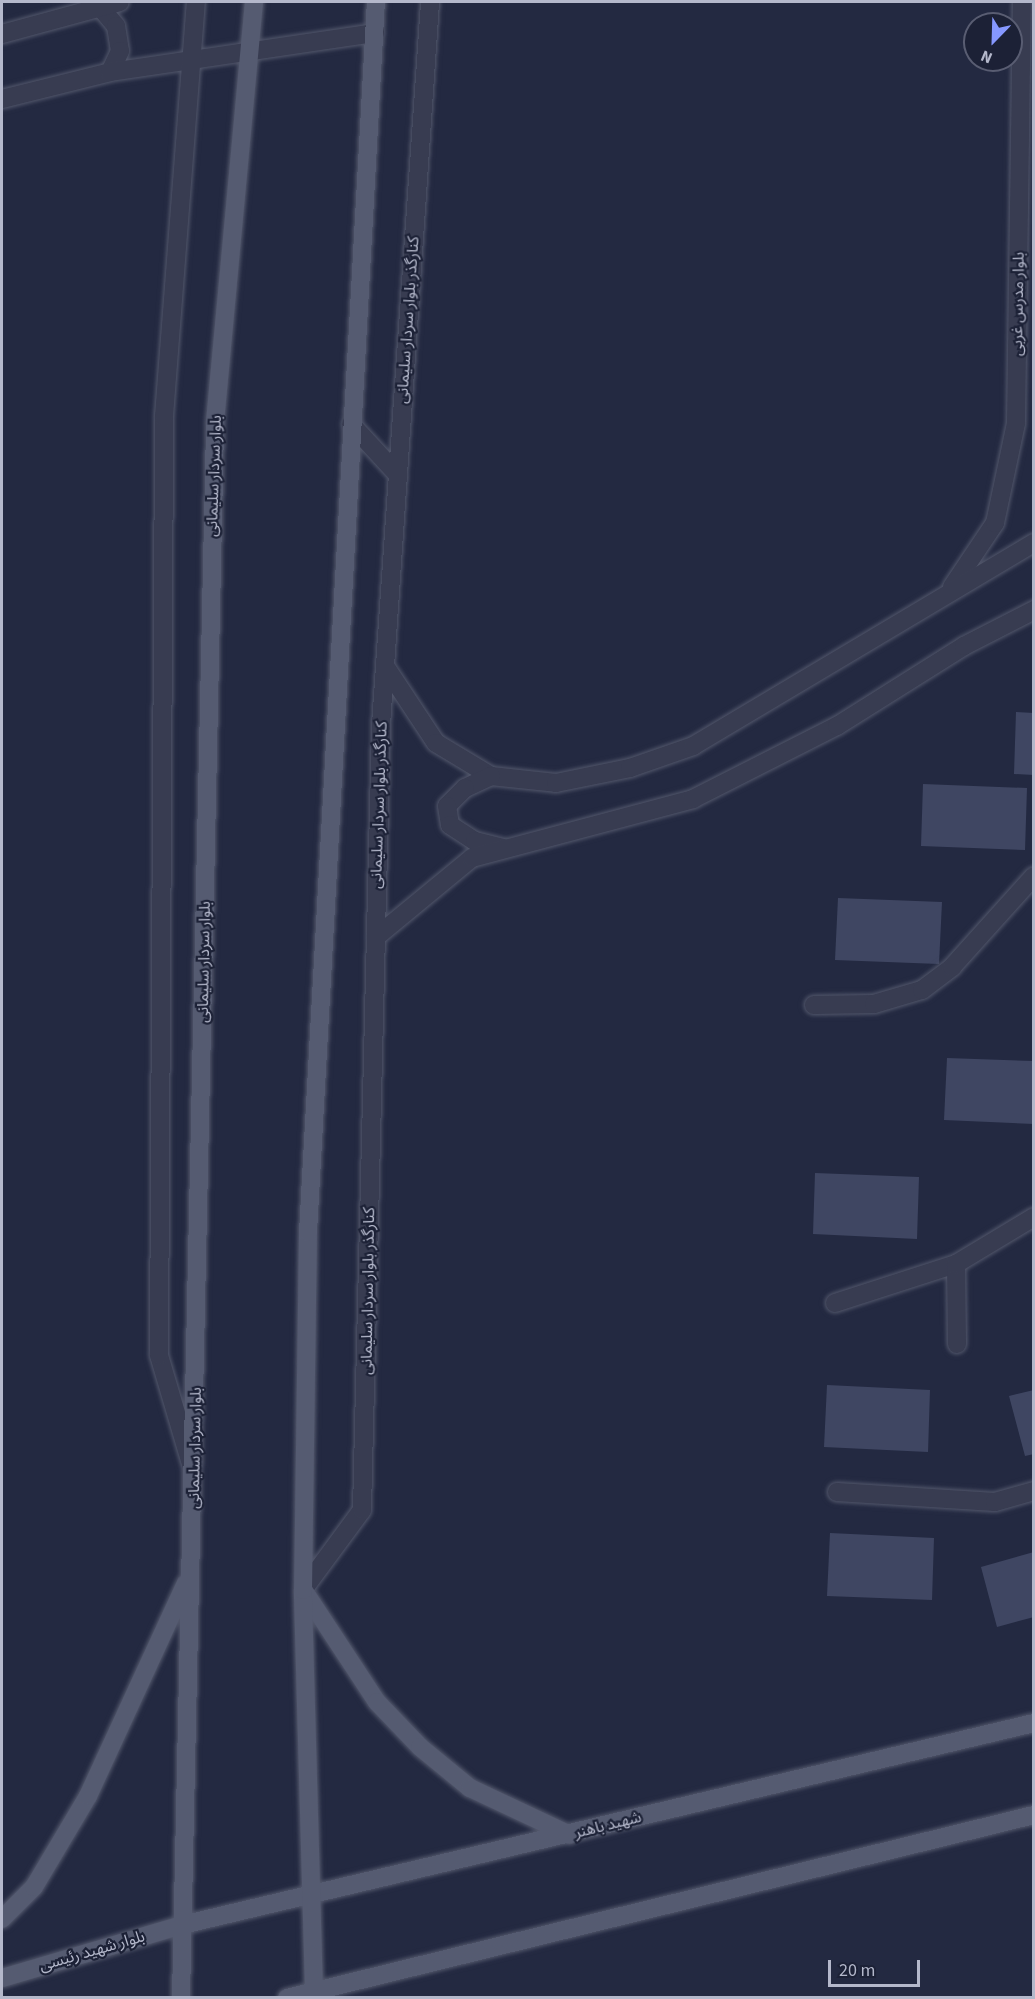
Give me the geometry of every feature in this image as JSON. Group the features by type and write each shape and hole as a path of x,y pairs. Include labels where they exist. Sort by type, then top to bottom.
{"main road":[{"name":"بلوار سردار سلیمانی","path":"181,1998 215,422 251,54 254,2"},
{"path":"314,1992 303,1590 308,1232 376,2"},
{"path":"2,1919 34,1887 88,1796 191,1574"},
{"path":"303,1590 376,1702 420,1747 470,1788 570,1834"},
{"name":"شهید باهنر","path":"182,1925 1034,1723"},
{"path":"287,1998 1034,1815"},
{"name":"بلوار شهید رئیسی","path":"2,1978 182,1925"}],"street":[{"path":"2,34 120,2"},
{"path":"194,1475 159,1355 164,416 196,2"},
{"name":"کنارگذر بلوار سردار سلیمانی","path":"303,1590 363,1510 376,937 385,666 430,2"},
{"name":"بلوار مدرس غربی","path":"949,591 995,523 1016,423 1022,2"},
{"path":"100,7 116,26 120,51 110,72"},
{"path":"2,99 110,72 251,54 375,33"},
{"path":"351,424 398,475"},
{"path":"385,666 436,743 492,776 556,783 630,768 693,746 949,591 1034,543"},
{"path":"376,937 471,858 512,849 693,799 837,726 964,646 1034,610"},
{"path":"492,776 465,788 447,806 450,825 475,841 512,849"},
{"path":"814,1005 874,1004 921,990 952,967 1034,876"},
{"path":"835,1303 956,1264 1034,1216"},
{"path":"956,1264 957,1344"},
{"path":"837,1492 995,1502 1034,1491"}],"building":[{"path":"1016,712 1034,713 1034,775 1014,774"},
{"path":"923,784 1027,788 1025,850 921,846"},
{"path":"838,898 942,902 939,964 835,960"},
{"path":"947,1058 1034,1061 1034,1124 944,1120"},
{"path":"815,1173 919,1177 917,1239 813,1234"},
{"path":"827,1385 930,1390 928,1452 824,1447"},
{"path":"1034,1390 1034,1454 1025,1456 1009,1396"},
{"path":"830,1533 934,1538 932,1600 827,1596"},
{"path":"1034,1552 1034,1617 997,1627 981,1567"}]}
